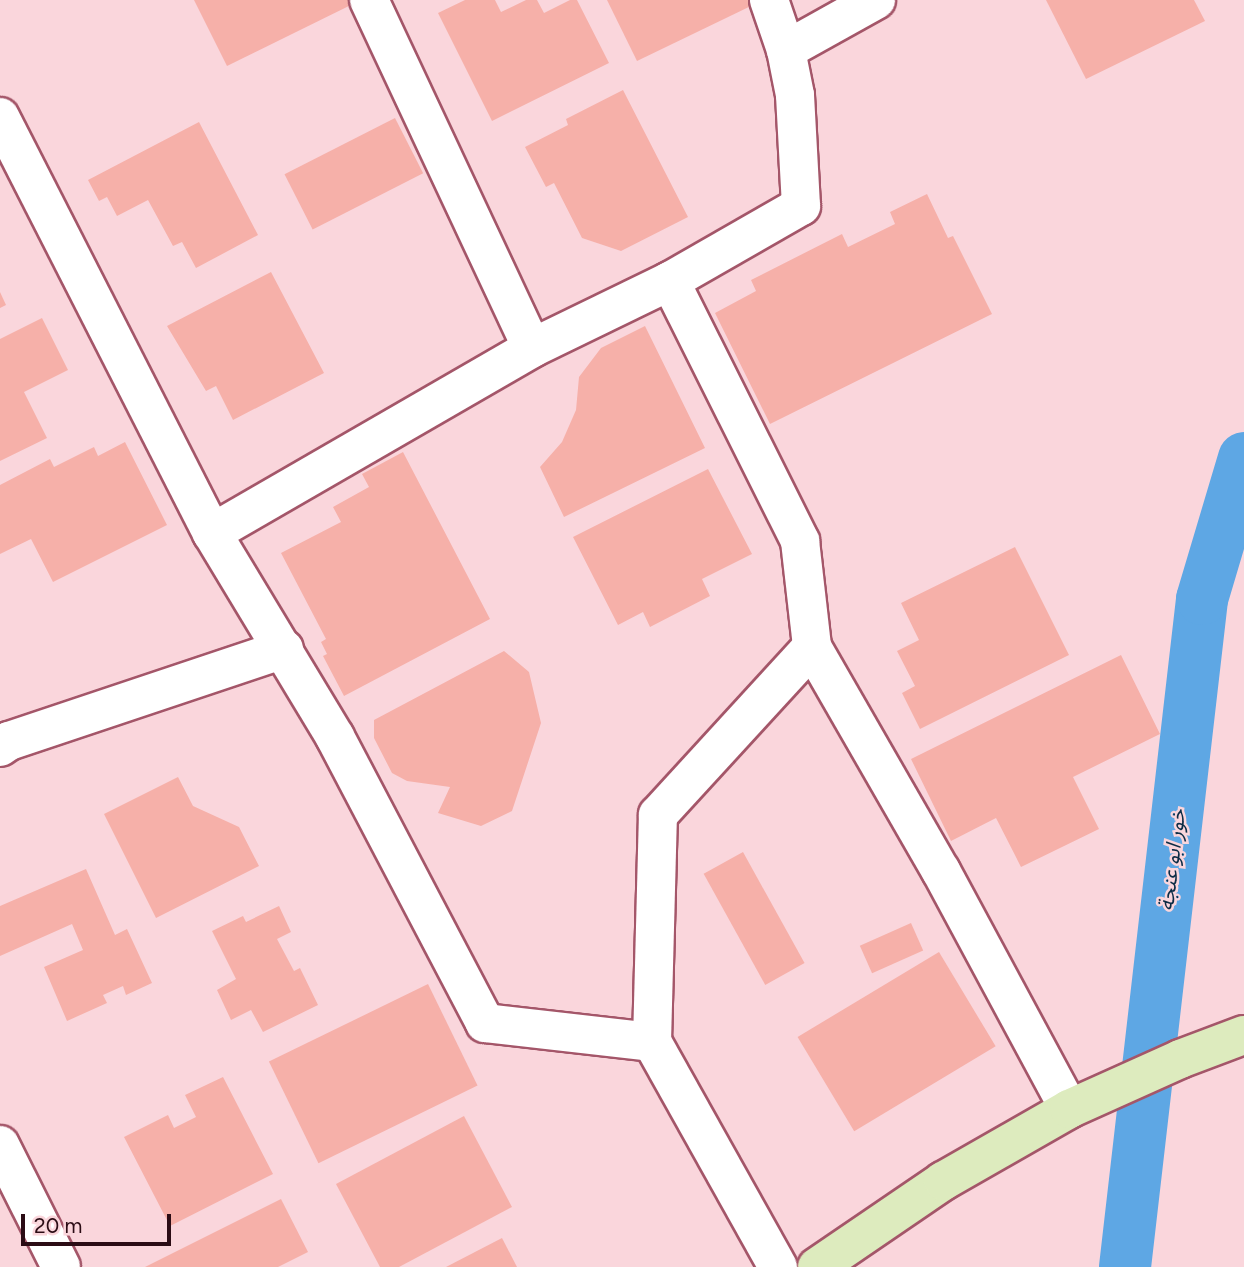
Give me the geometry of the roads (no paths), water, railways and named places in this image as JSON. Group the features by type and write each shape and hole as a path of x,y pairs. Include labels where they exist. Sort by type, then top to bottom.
{"street":[{"path":"369,0 532,348"},
{"path":"212,533 532,348 670,281 801,206 795,95 786,50 769,0"},
{"path":"786,50 876,0"},
{"path":"0,117 212,533 335,737 485,1023 652,1042"},
{"path":"670,281 800,541 812,647 1074,1107"},
{"path":"778,1267 652,1042 658,815 812,647"},
{"path":"3,737 284,649"},
{"path":"817,1267 943,1181 1074,1107 1180,1059 1244,1035"},
{"path":"0,1145 61,1267"}],"waterway":[{"name":"خور ابو عنجة","path":"1125,1267 1202,599 1244,458"}]}
